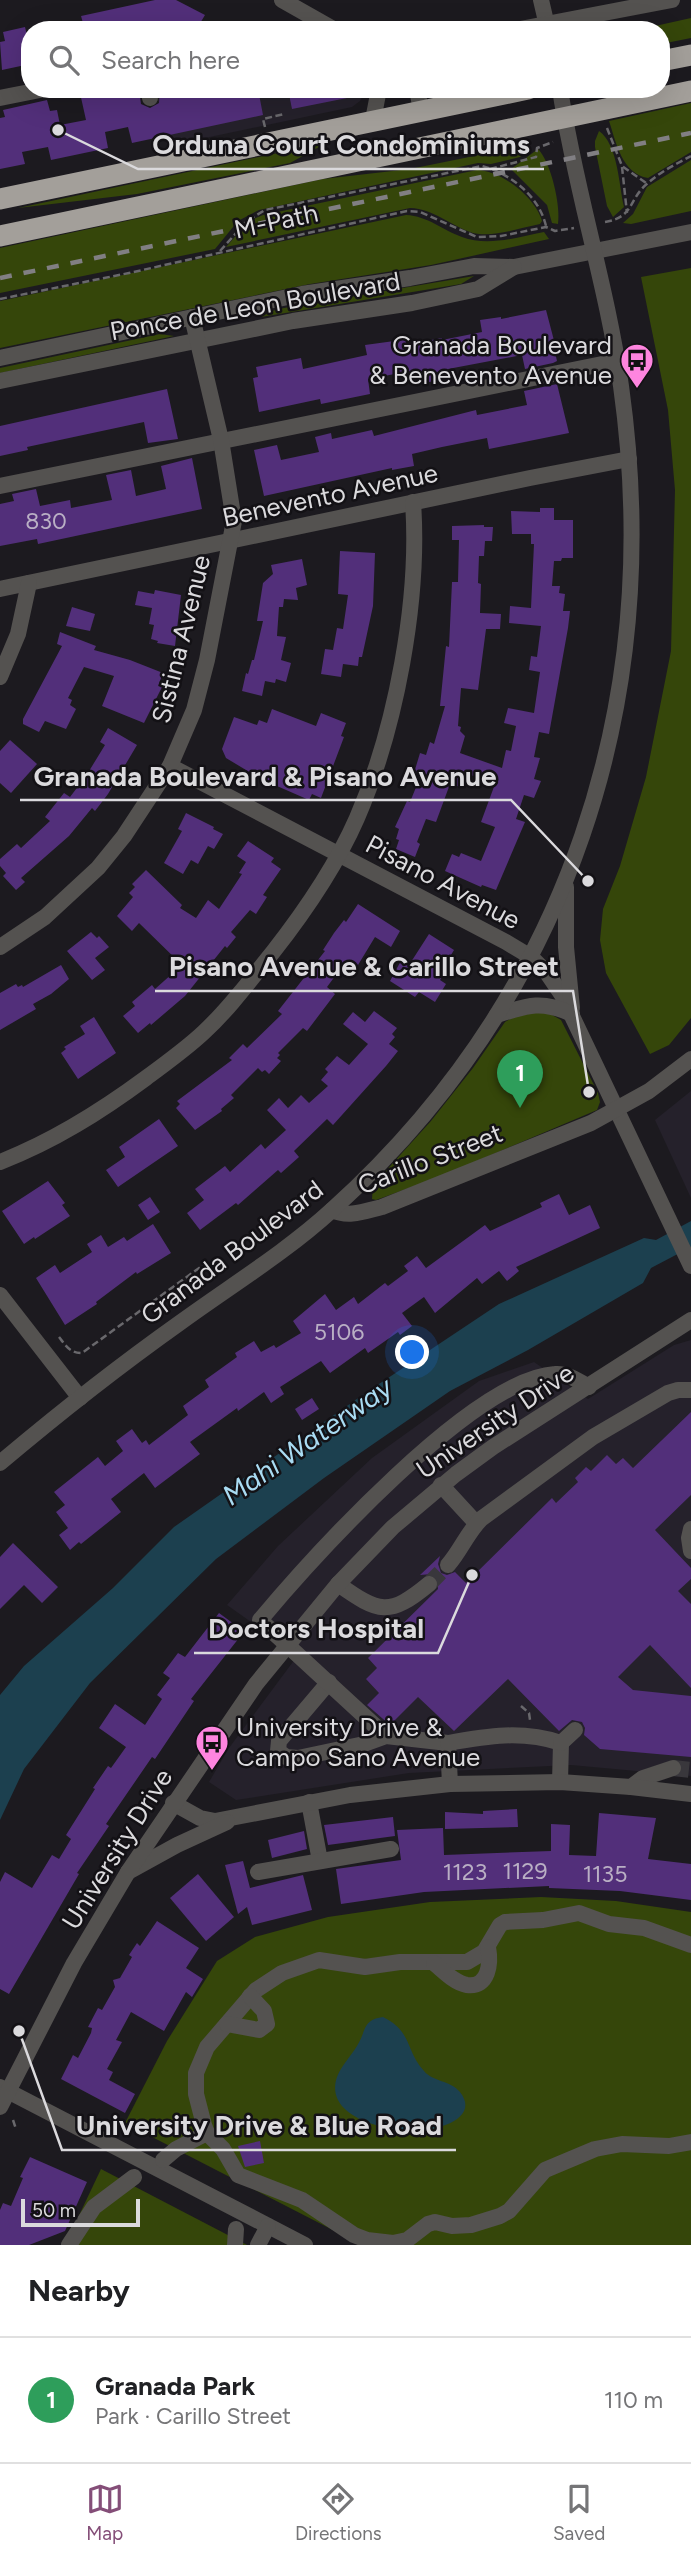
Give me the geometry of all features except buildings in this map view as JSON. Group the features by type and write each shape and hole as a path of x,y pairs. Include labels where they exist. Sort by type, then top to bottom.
{"highway":[{"path":"670,59 691,55"},
{"path":"670,95 691,91"},
{"path":"0,199 484,98"},
{"path":"0,236 658,98"}],"street":[{"path":"282,0 308,21"},
{"path":"541,0 546,21"},
{"path":"575,21 671,0"},
{"path":"0,98 21,94"},
{"path":"373,120 377,98"},
{"path":"419,98 421,111"},
{"name":"Granada Boulevard","path":"0,1463 80,1398 290,1244 332,1210 421,1119 461,1069 497,1015 531,957 567,877 595,802 619,689 632,558 629,459 617,361 561,98"},
{"name":"Ponce de Leon Boulevard","path":"0,358 302,294 474,266 514,267 691,232"},
{"name":"Ponce de Leon Boulevard","path":"0,381 197,339 478,289 514,267"},
{"name":"Sistina Avenue","path":"0,947 45,917 98,868 124,836 170,766 194,710 207,660 234,512 221,440 192,317"},
{"path":"0,486 617,361"},
{"name":"Benevento Avenue","path":"0,589 629,459"},
{"path":"0,1162 70,1130 143,1080 204,1032 293,926 338,855 372,778 394,696 410,605 413,502"},
{"path":"0,677 18,635 29,583"},
{"name":"Pisano Avenue","path":"170,766 531,957 547,973 572,1014 688,1261"},
{"path":"497,1015 520,1007 546,1004 572,1014 565,911 567,877"},
{"name":"Carillo Street","path":"332,1210 342,1214 356,1214 382,1207 592,1123 649,1091 691,1059"},
{"path":"0,1295 80,1398"},
{"name":"University Drive","path":"0,2107 4,2089 128,1872 238,1708 338,1584 393,1527 441,1485 494,1447 691,1320"},
{"path":"386,1736 260,1620 310,1561 417,1458 472,1412 502,1393 534,1378 557,1374 573,1378 589,1387"},
{"path":"448,1565 455,1558 469,1530 593,1437 668,1393 691,1390"},
{"path":"441,1485 476,1524"},
{"path":"691,1529 691,1551"},
{"path":"338,1584 372,1606 386,1609 407,1600 429,1584"},
{"path":"329,1682 279,1741 278,1751 286,1758 298,1758 364,1744 386,1736 448,1743 498,1734 547,1738 561,1742"},
{"path":"560,1782 561,1742 575,1730"},
{"path":"448,1743 450,1784"},
{"path":"631,1787 643,1778 673,1768"},
{"path":"173,1803 205,1820 232,1819 370,1792 450,1784 560,1782 691,1794"},
{"path":"309,1802 320,1861"},
{"path":"128,1872 232,1819"},
{"path":"258,1872 391,1849"},
{"path":"691,1945 644,1928 609,1924 579,1913 543,1920 505,1922 499,1925 488,1947 467,1962 400,1962 356,1967 319,1959 282,1973 250,1996 207,2047 196,2073 196,2094 207,2133 223,2149 238,2175 302,2200 354,2235 393,2244 407,2240 428,2224 435,2222 453,2226 471,2225 500,2217 509,2211 545,2170 595,2149 622,2144 669,2146 691,2142"},
{"path":"434,1963 461,1982 475,1984 481,1982 488,1971 488,1947"},
{"path":"226,2024 259,2030 267,2024 264,2011 250,1996"},
{"path":"4,2089 305,2245"},
{"path":"163,2160 176,2149 207,2133"},
{"path":"69,2245 94,2207 134,2177"},
{"path":"258,2245 268,2225"}],"path":[{"path":"265,127 263,119 284,114"},
{"path":"605,124 622,166 627,213"},
{"path":"490,169 536,157 537,148"},
{"path":"618,220 627,213 646,184 691,156"},
{"path":"220,251 247,221 265,210 482,166 515,183 536,200 546,227 555,231"},
{"path":"622,166 646,184"},
{"name":"M-Path","path":"0,299 407,211 419,212 477,237 501,236 546,227"},
{"path":"59,1337 75,1353 82,1353 206,1263"},
{"path":"13,2120 16,2129"}],"shaded area":[{"path":"158,98 362,98 352,107 167,146"},
{"path":"691,1091 691,1198 655,1120"},
{"path":"691,1340 691,1776 571,1765 409,1773 236,1800 209,1782 229,1748 298,1655 227,1605 278,1546 372,1458 479,1381 534,1362 588,1399 674,1345"}],"green space":[{"path":"691,18 691,38 670,42 670,23"},
{"path":"691,103 691,152 648,178 632,170 621,156 609,121"},
{"path":"599,131 614,155 624,207 613,217 607,206 595,147"},
{"path":"320,144 321,146 290,163 137,194 18,208"},
{"path":"524,146 523,155 520,157 491,164 478,163 259,210 238,221 215,249 0,293 0,248 323,179 410,169"},
{"path":"538,149 547,164 554,185 558,224 552,223 547,205 511,169"},
{"path":"691,160 691,211 631,224 623,223 633,214 647,187"},
{"path":"477,170 496,175 516,187 533,203 542,221 540,224 481,234 465,230 427,211 410,208 226,247 249,221 263,215"},
{"path":"406,215 421,218 472,240 503,240 544,232 549,239 431,265 310,284 0,348 0,301"},
{"path":"691,268 691,1018 669,1045 650,1054 606,973 600,940 603,909 620,866 646,777 671,651 675,490 668,410 641,277"},
{"path":"474,276 461,284 261,317 284,308"},
{"path":"160,334 174,336 0,373 0,368"},
{"path":"547,1012 561,1020 598,1093 600,1102 597,1110 439,1177 376,1200 372,1199 373,1185 431,1121 505,1022 531,1013"},
{"path":"541,1897 616,1901 691,1912 691,2245 362,2245 125,2123 167,2041 217,1961 255,1937 328,1917 430,1902"},
{"path":"101,2169 247,2245 65,2245"}],"water":[{"name":"Mahi Waterway","path":"691,1221 691,1247 651,1268 643,1283 528,1350 450,1391 324,1478 216,1559 90,1683 24,1769 0,1820 0,1695 24,1666 113,1588 174,1527 364,1394 499,1304 644,1238 656,1240"},
{"path":"383,2017 404,2035 418,2063 428,2075 460,2092 465,2101 465,2109 453,2122 434,2129 391,2129 361,2120 340,2103 335,2091 339,2073 368,2023"}],"tunnel":[{"path":"429,1584 448,1565"},
{"path":"673,1768 691,1770"}],"railway":[{"path":"0,278 691,133"}],"place":[{"name":"Orduna Court Condominiums","path":"58,130"},
{"name":"Granada Boulevard & Benevento Avenue","path":"637,390"},
{"name":"Granada Boulevard & Pisano Avenue","path":"588,881"},
{"name":"Pisano Avenue & Carillo Street","path":"589,1092"},
{"name":"Granada Park","path":"520,1108"},
{"name":"Doctors Hospital","path":"472,1575"},
{"name":"University Drive & Campo Sano Avenue","path":"212,1772"},
{"name":"University Drive & Blue Road","path":"19,2031"}]}
